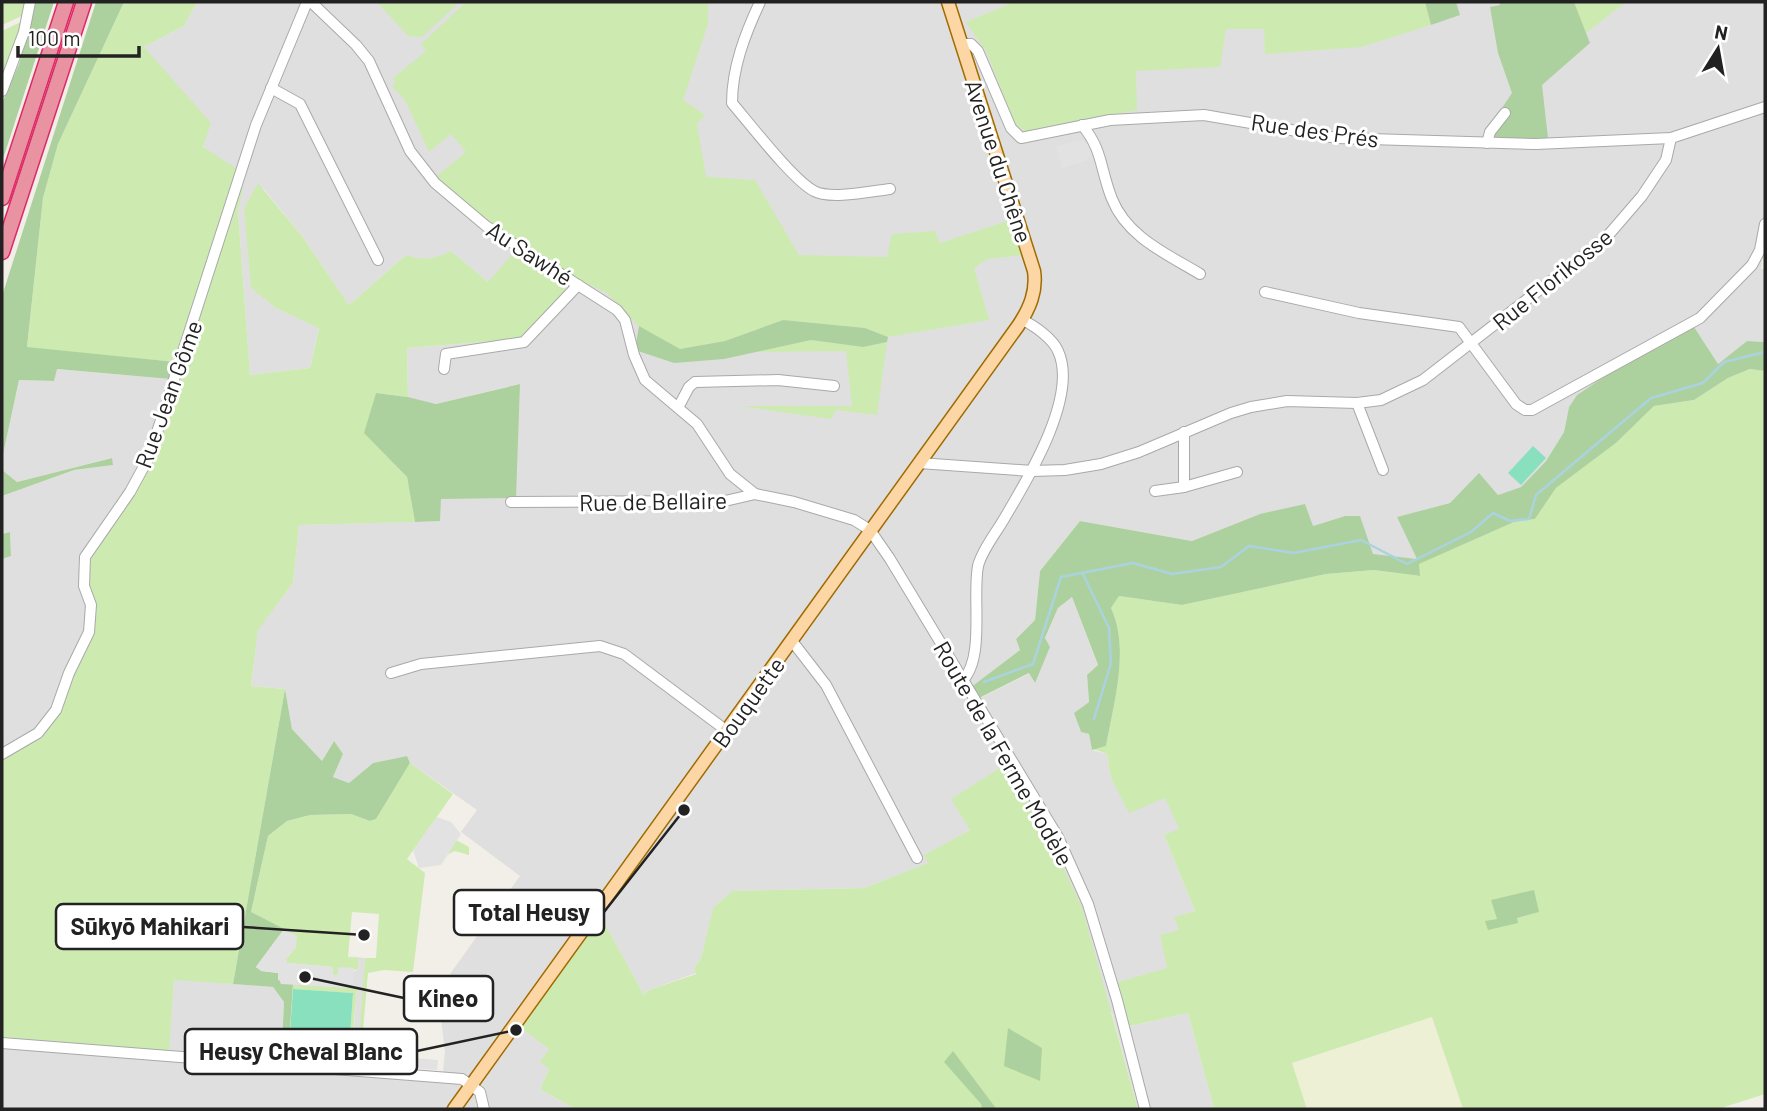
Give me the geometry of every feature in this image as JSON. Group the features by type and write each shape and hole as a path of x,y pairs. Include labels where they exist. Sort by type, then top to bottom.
{"highway":[{"path":"2,198 66,2"},
{"path":"2,252 84,2"}],"main road":[{"name":"Avenue du Chêne","path":"948,2 1034,271 1035,291 1022,320"},
{"name":"Bouquette","path":"454,1109 1022,320"}],"street":[{"path":"2,91 24,32 30,2"},
{"name":"Rue Jean Gôme","path":"2,754 38,733 56,710 69,673 89,632 91,606 84,586 85,557 130,492 149,457 256,125 309,2"},
{"name":"Au Sawhé","path":"309,2 356,45 369,61 410,151 435,183 486,226 617,310 625,320 634,355 645,380 679,406 697,424 730,474 755,494"},
{"path":"760,2 750,23 732,80 732,103 796,176 815,192 840,194 890,189"},
{"name":"Rue des Prés","path":"962,44 971,44 978,51 1011,128 1021,138 1129,117 1203,115 1337,138 1536,144 1671,138 1765,107"},
{"path":"271,88 300,104 378,260"},
{"path":"1487,143 1490,132 1505,113"},
{"path":"1082,125 1094,139 1099,151 1101,171 1113,202 1133,232 1200,274"},
{"name":"Rue Florikosse","path":"919,463 1032,471 1065,470 1101,464 1139,452 1251,407 1286,401 1357,403 1381,400 1423,380 1605,239 1635,204 1666,160 1671,138"},
{"path":"1471,344 1516,404 1525,410 1537,409 1700,318 1752,265 1760,250 1765,225"},
{"path":"444,369 446,354 524,342 578,285"},
{"name":"Rue Florikosse","path":"1265,292 1359,313 1452,324 1459,327 1471,344"},
{"path":"963,680 969,674 972,664 978,565 1032,471 1062,396 1058,349 1022,320"},
{"path":"679,406 689,387 695,382 778,380 834,386"},
{"path":"1357,403 1383,470"},
{"path":"1184,432 1184,486"},
{"path":"1155,491 1237,472"},
{"name":"Rue de Bellaire","path":"512,502 725,501 755,494 794,502 854,520 870,530"},
{"name":"Route de la Ferme Modèle","path":"870,530 1058,837 1088,904 1117,999 1145,1109"},
{"path":"792,641 825,685 917,858"},
{"path":"391,673 421,664 600,646 624,654 727,731"},
{"path":"2,1043 462,1079 480,1092 484,1109"}],"shaded area":[{"path":"197,2 1765,2 1765,238 1761,269 1765,269 1765,342 1747,341 1718,364 1593,384 1577,395 1569,407 1564,432 1546,461 1521,487 1498,495 1479,474 1450,503 1398,517 1418,559 1373,555 1345,516 1313,526 1260,514 1192,541 1080,521 1040,571 1035,620 1016,639 1020,650 971,688 978,699 1030,673 1034,682 1050,647 1045,639 1058,608 1072,597 1098,666 1087,675 1089,702 1074,713 1081,732 1089,734 1092,750 1107,754 1111,778 1166,798 1180,830 1164,835 1195,911 1175,918 1179,930 1168,968 1127,1027 1188,1013 1214,1109 1138,1109 1112,1013 970,830 925,855 929,863 864,888 732,891 713,909 701,958 694,968 696,973 649,990 644,995 601,918 549,1049 549,1069 540,1089 575,1109 2,1109 2,1037 168,1051 174,979 273,987 284,1002 282,1043 287,1043 285,1058 288,1062 348,1066 351,1062 357,989 352,985 353,972 358,969 359,959 348,956 365,958 358,1064 443,1072 445,1052 441,1019 449,1007 453,1010 460,1000 464,984 450,974 520,876 461,832 477,810 410,763 407,756 373,763 349,783 333,777 343,754 333,742 322,761 292,729 285,689 251,686 258,629 293,583 299,525 439,521 440,499 519,384 436,404 408,397 407,348 520,339 488,282 451,251 439,258 417,259 406,255 349,305 302,236 263,188 276,308 319,327 310,368 250,375 238,211 242,189 203,146 144,47 184,26"},
{"path":"1082,140 1095,151 1086,161 1062,168 1056,146"},
{"path":"56,369 170,379 153,457 146,475 89,562 88,583 97,610 92,631 49,726 2,758 2,559 11,556 10,532 2,534 2,496 74,470 113,465 111,458 17,482 2,470 19,380 54,381"},
{"path":"437,817 451,822 461,834 441,865 419,868 413,850"},
{"path":"284,929 297,936 296,947 286,959 287,963 333,967 333,974 336,975 338,967 354,968 352,988 281,984 278,973 261,971 256,967"},
{"path":"367,1054 438,1060 437,1070 367,1065"}],"green space":[{"path":"2,2 28,2 26,14 2,25"},
{"path":"36,2 54,2 2,162 2,103 19,64"},
{"path":"96,2 124,2 58,144 43,198 27,347 176,362 170,379 57,369 54,381 19,380 2,459 2,296"},
{"path":"124,2 197,2 184,26 144,47 211,123 203,147 239,170 176,362 27,348 43,198 58,144"},
{"path":"377,2 460,2 422,37 408,36"},
{"path":"466,2 708,2 708,24 683,100 705,115 697,124 706,177 755,180 799,255 887,257 892,234 935,231 940,243 1013,219 1024,255 987,259 974,268 989,320 888,337 865,328 783,320 725,341 680,349 642,330 607,293 569,275 489,226 434,178 466,152 451,134 429,152 405,100 392,86 395,83 393,78 426,51 421,44"},
{"path":"1014,2 1425,2 1431,25 1361,47 1265,54 1264,29 1226,29 1220,67 1136,71 1137,110 1026,132 1014,123 987,53 966,22"},
{"path":"1425,2 1456,2 1460,15 1431,25"},
{"path":"1499,2 1574,2 1590,43 1542,85 1548,138 1482,138 1512,93 1498,53 1490,7 1500,5"},
{"path":"1574,2 1626,2 1586,33"},
{"path":"25,20 2,85 2,31"},
{"path":"258,183 302,236 349,305 406,255 429,258 451,251 488,282 516,250 564,281 565,291 520,339 407,348 408,397 376,393 365,433 407,477 415,522 299,525 293,583 258,630 251,686 285,689 233,984 174,980 169,1051 2,1037 2,758 39,736 92,631 97,610 88,583 89,562 146,475 240,186 243,189 238,211 250,375 310,368 319,328 276,308 251,288 244,208"},
{"path":"783,320 865,328 888,337 887,342 863,347 811,340 724,359 674,363 635,350 639,326 680,349 725,341"},
{"path":"1694,327 1718,364 1747,341 1765,342 1765,371 1750,369 1728,378 1694,400 1654,406 1616,443 1556,488 1535,519 1514,522 1419,564 1420,576 1374,570 1326,574 1182,605 1119,596 1111,608 1117,624 1120,658 1106,746 1092,750 1089,734 1081,732 1074,713 1089,702 1087,675 1098,665 1072,597 1058,608 1045,638 1050,647 1035,683 1029,673 977,699 970,688 1020,650 1016,639 1035,620 1040,571 1080,521 1192,541 1260,514 1305,504 1313,526 1345,516 1360,516 1373,554 1417,559 1397,517 1450,503 1479,473 1498,495 1521,487 1546,461 1564,432 1569,407 1577,395 1614,370"},
{"path":"811,340 863,347 887,342 877,415 836,410 831,419 740,406 852,406 846,351 756,352"},
{"path":"1751,369 1765,371 1765,1094 1718,1109 1463,1109 1432,1017 1292,1063 1307,1109 1214,1109 1188,1013 1126,1027 1115,983 1167,968 1160,935 1179,930 1174,917 1195,911 1164,835 1179,829 1165,798 1129,813 1111,778 1107,754 1093,749 1106,746 1116,694 1120,658 1117,624 1111,608 1119,596 1182,605 1326,574 1374,570 1419,576 1418,564 1514,522 1535,519 1556,488 1616,443 1654,406 1694,400 1728,378"},
{"path":"520,384 516,498 441,499 440,521 415,522 407,477 364,433 376,393 436,404"},
{"path":"1533,446 1546,458 1521,485 1508,473"},
{"path":"112,458 113,465 74,470 2,496 2,470 17,482"},
{"path":"10,532 11,556 2,559 2,534"},
{"path":"285,689 292,729 322,761 334,741 343,754 333,777 349,783 373,763 407,756 410,763 376,819 370,821 351,814 310,815 287,821 268,836 251,912 284,929 256,967 262,971 278,973 281,984 293,984 288,1059 285,1058 287,1044 282,1043 284,1002 273,987 233,984"},
{"path":"410,763 453,794 407,859 425,873 413,972 384,970 368,973 360,1065 357,1065 365,958 376,958 379,914 352,912 348,957 359,958 358,969 333,975 333,967 287,963 286,959 296,947 251,912 268,836 287,821 310,815 351,814 370,821 376,819"},
{"path":"1003,766 1048,836 1082,907 1138,1109 996,1109 945,1062 981,1104 982,1109 575,1109 540,1089 549,1069 540,1062 549,1049 521,1028 601,917 644,995 649,990 696,974 694,968 701,958 713,908 732,891 864,888 928,863 924,855 970,830 951,799"},
{"path":"456,840 469,847 469,855 455,851 444,856"},
{"path":"1534,890 1539,912 1517,918 1518,923 1488,930 1485,921 1497,919 1491,900"},
{"path":"293,984 351,988 352,985 357,989 350,1064 353,993 293,989"},
{"path":"293,989 353,993 348,1064 288,1060"},
{"path":"1433,1017 1463,1109 1307,1109 1292,1063"},
{"path":"1008,1028 1042,1048 1040,1081 1004,1066"},
{"path":"953,1051 996,1109 982,1109 981,1104 944,1062"}],"waterway":[{"path":"984,682 1033,664 1061,577 1133,563 1172,574 1221,567 1249,546 1294,553 1361,540 1407,564 1471,532 1493,513 1510,521 1529,519 1536,495 1651,398 1703,383 1724,362 1765,352"},
{"path":"1083,574 1109,628 1111,663 1094,719"}],"place":[{"name":"Total Heusy","path":"684,810"},
{"name":"Sūkyō Mahikari","path":"364,935"},
{"name":"Kineo","path":"305,977"},
{"name":"Heusy Cheval Blanc","path":"516,1030"}]}
